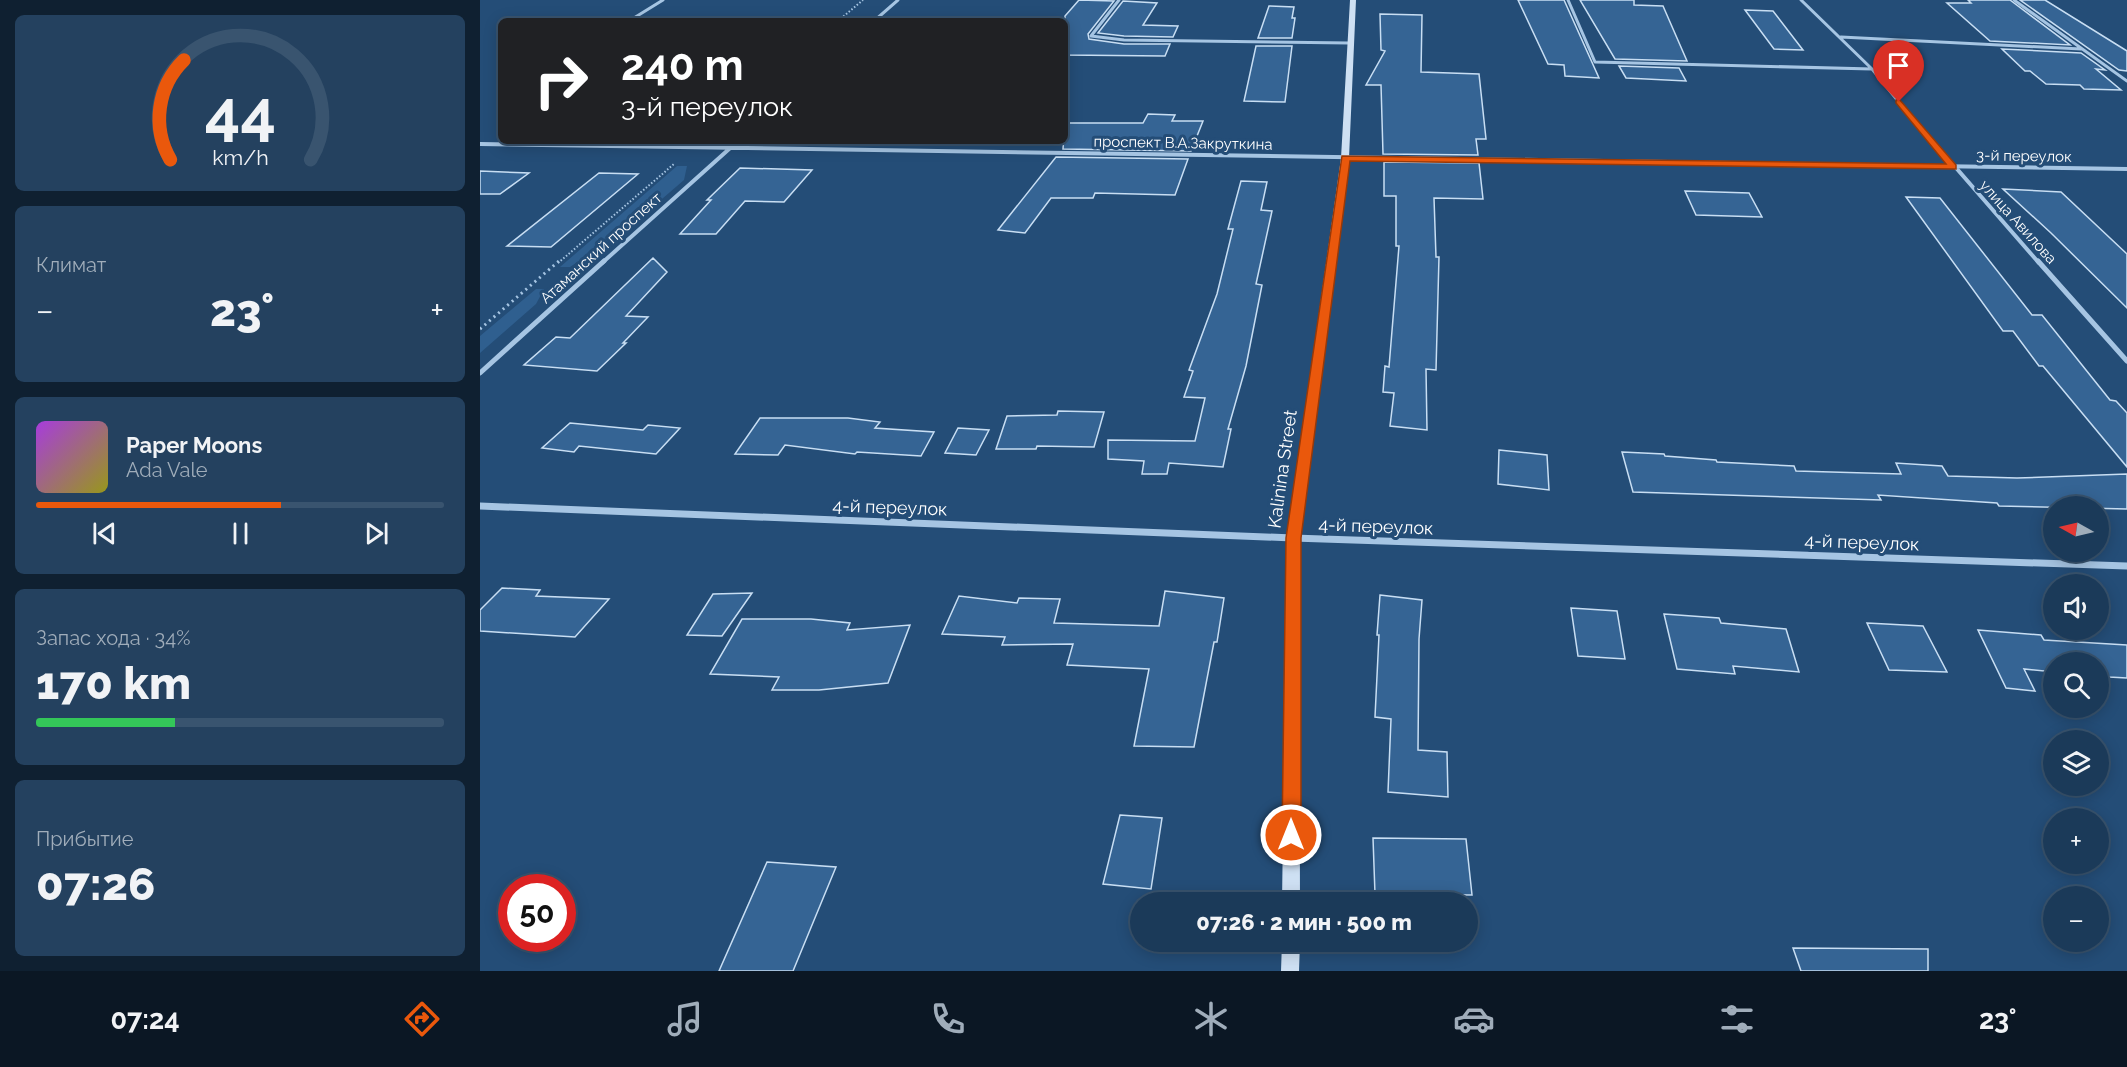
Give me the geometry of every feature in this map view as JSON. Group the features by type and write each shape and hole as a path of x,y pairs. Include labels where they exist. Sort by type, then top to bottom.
{"main road":[{"name":"Kalinina Street","path":"1291,892 1293,538 1346,158 1349,43 1353,0"},
{"path":"1290,971 1291,952"}],"street":[{"path":"634,18 663,0"},
{"path":"877,18 898,0"},
{"path":"1119,0 1091,36 1124,40 1349,43"},
{"path":"1568,0 1595,62 1872,69"},
{"name":"улица Авилова","path":"1801,0 1872,69 1953,167 2127,361"},
{"path":"2014,0 2127,81"},
{"path":"1841,37 2082,48"},
{"name":"проспект В.А.Закруткина","path":"480,144 1346,158"},
{"name":"Атаманский проспект","path":"480,373 735,144"},
{"name":"3-й переулок","path":"1346,158 2127,169"},
{"name":"4-й переулок","path":"480,506 1293,538 2127,566"}],"path":[{"path":"841,18 862,0"},
{"path":"480,329 674,164 676,158"}],"shaded area":[{"path":"677,166 687,166 684,180 626,230 570,267 560,267"},
{"path":"536,289 544,289 536,304 480,353 480,336"}],"building":[{"path":"1079,0 1114,1 1088,34 1089,39 1124,44 1170,44 1165,56 1068,55 1068,18 1065,16"},
{"path":"1518,0 1564,0 1599,78 1565,76 1564,65 1548,64"},
{"path":"1580,0 1634,0 1634,5 1663,6 1687,61 1615,59"},
{"path":"1968,0 2010,0 2070,45 1990,41 1947,3 1971,3"},
{"path":"2020,0 2045,0 2127,51 2127,71 2119,70"},
{"path":"1123,1 1157,3 1143,25 1178,26 1173,37 1098,33"},
{"path":"1269,6 1294,7 1292,38 1258,38"},
{"path":"1745,10 1773,11 1803,50 1774,49"},
{"path":"1380,14 1422,15 1421,72 1479,74 1486,139 1476,139 1478,155 1383,154 1381,85 1366,85 1385,51 1381,50"},
{"path":"1256,46 1292,46 1285,102 1244,101"},
{"path":"2002,49 2081,53 2105,70 2096,69 2121,90 2084,89 2080,85 2046,84 2030,71 2025,71"},
{"path":"1619,66 1679,68 1686,81 1626,78"},
{"path":"1148,114 1175,115 1172,121 1203,121 1191,151 1063,149 1063,144 1068,144 1068,123 1143,123"},
{"path":"1056,157 1188,159 1175,195 1095,193 1093,198 1051,198 1025,233 998,230"},
{"path":"1384,162 1479,163 1483,199 1434,198 1436,257 1439,257 1436,370 1426,369 1427,430 1390,426 1394,393 1383,392 1385,366 1389,367 1399,246 1396,246 1396,196 1384,196"},
{"path":"740,168 812,170 784,202 745,201 716,234 680,234 711,200 707,200"},
{"path":"480,171 529,173 500,194 480,194"},
{"path":"599,173 638,174 551,247 507,246"},
{"path":"1241,181 1267,182 1261,210 1272,211 1256,284 1262,285 1246,366 1228,429 1231,429 1223,467 1169,463 1167,474 1142,474 1144,461 1108,459 1108,440 1195,441 1205,398 1184,397 1193,371 1189,370 1217,294 1233,229 1228,229"},
{"path":"2003,189 2061,192 2127,254 2127,308 2051,233"},
{"path":"1685,191 1749,193 1762,217 1696,215"},
{"path":"1906,197 1940,198 2032,315 2042,315 2110,400 2116,401 2127,413 2127,467 2043,366 2039,366 2013,331 2003,331"},
{"path":"653,258 667,272 626,316 648,317 623,343 626,343 597,371 524,365 556,337 570,338"},
{"path":"1058,411 1104,412 1094,447 1037,446 1036,449 996,449 1007,416 1057,415"},
{"path":"760,418 848,418 880,422 875,428 934,432 921,456 857,452 855,454 785,445 778,455 735,454"},
{"path":"570,423 643,430 648,425 680,428 656,454 579,446 574,452 542,448"},
{"path":"958,428 989,430 976,455 945,453"},
{"path":"1499,450 1547,455 1549,490 1498,484"},
{"path":"1622,452 1664,454 1665,456 1716,460 1717,462 1794,466 1796,471 1901,474 1896,463 1942,466 1948,476 2017,478 2127,474 2127,509 2109,509 2109,496 2043,496 2043,507 1999,506 1997,503 1878,495 1881,500 1633,492"},
{"path":"502,588 540,590 536,596 609,599 575,637 480,631 480,610"},
{"path":"1165,591 1224,598 1217,642 1214,642 1194,747 1134,746 1149,669 1067,665 1073,644 1002,645 1005,637 942,634 959,596 1017,603 1019,598 1060,599 1054,623 1159,626"},
{"path":"752,593 722,636 687,635 713,594"},
{"path":"1380,595 1422,600 1419,639 1418,750 1447,752 1448,797 1388,792 1391,719 1375,717"},
{"path":"1571,608 1617,611 1625,659 1578,656"},
{"path":"1664,614 1719,618 1721,623 1786,629 1799,672 1733,666 1735,674 1677,669"},
{"path":"742,619 811,619 850,623 847,630 910,625 888,683 819,690 772,690 779,677 710,674"},
{"path":"1867,623 1923,626 1947,672 1889,670"},
{"path":"1978,630 2041,635 2043,640 2127,645 2127,678 2109,677 2109,652 2043,652 2043,671 2024,669 2035,691 2006,688"},
{"path":"1120,815 1162,818 1151,889 1103,884"},
{"path":"1373,838 1466,839 1472,892 1375,892"},
{"path":"767,862 836,867 793,971 719,971"},
{"path":"1793,948 1928,949 1928,971 1801,971"}],"route":[{"path":"1291,835 1293,538 1346,158 1953,167 1899,102"}]}
